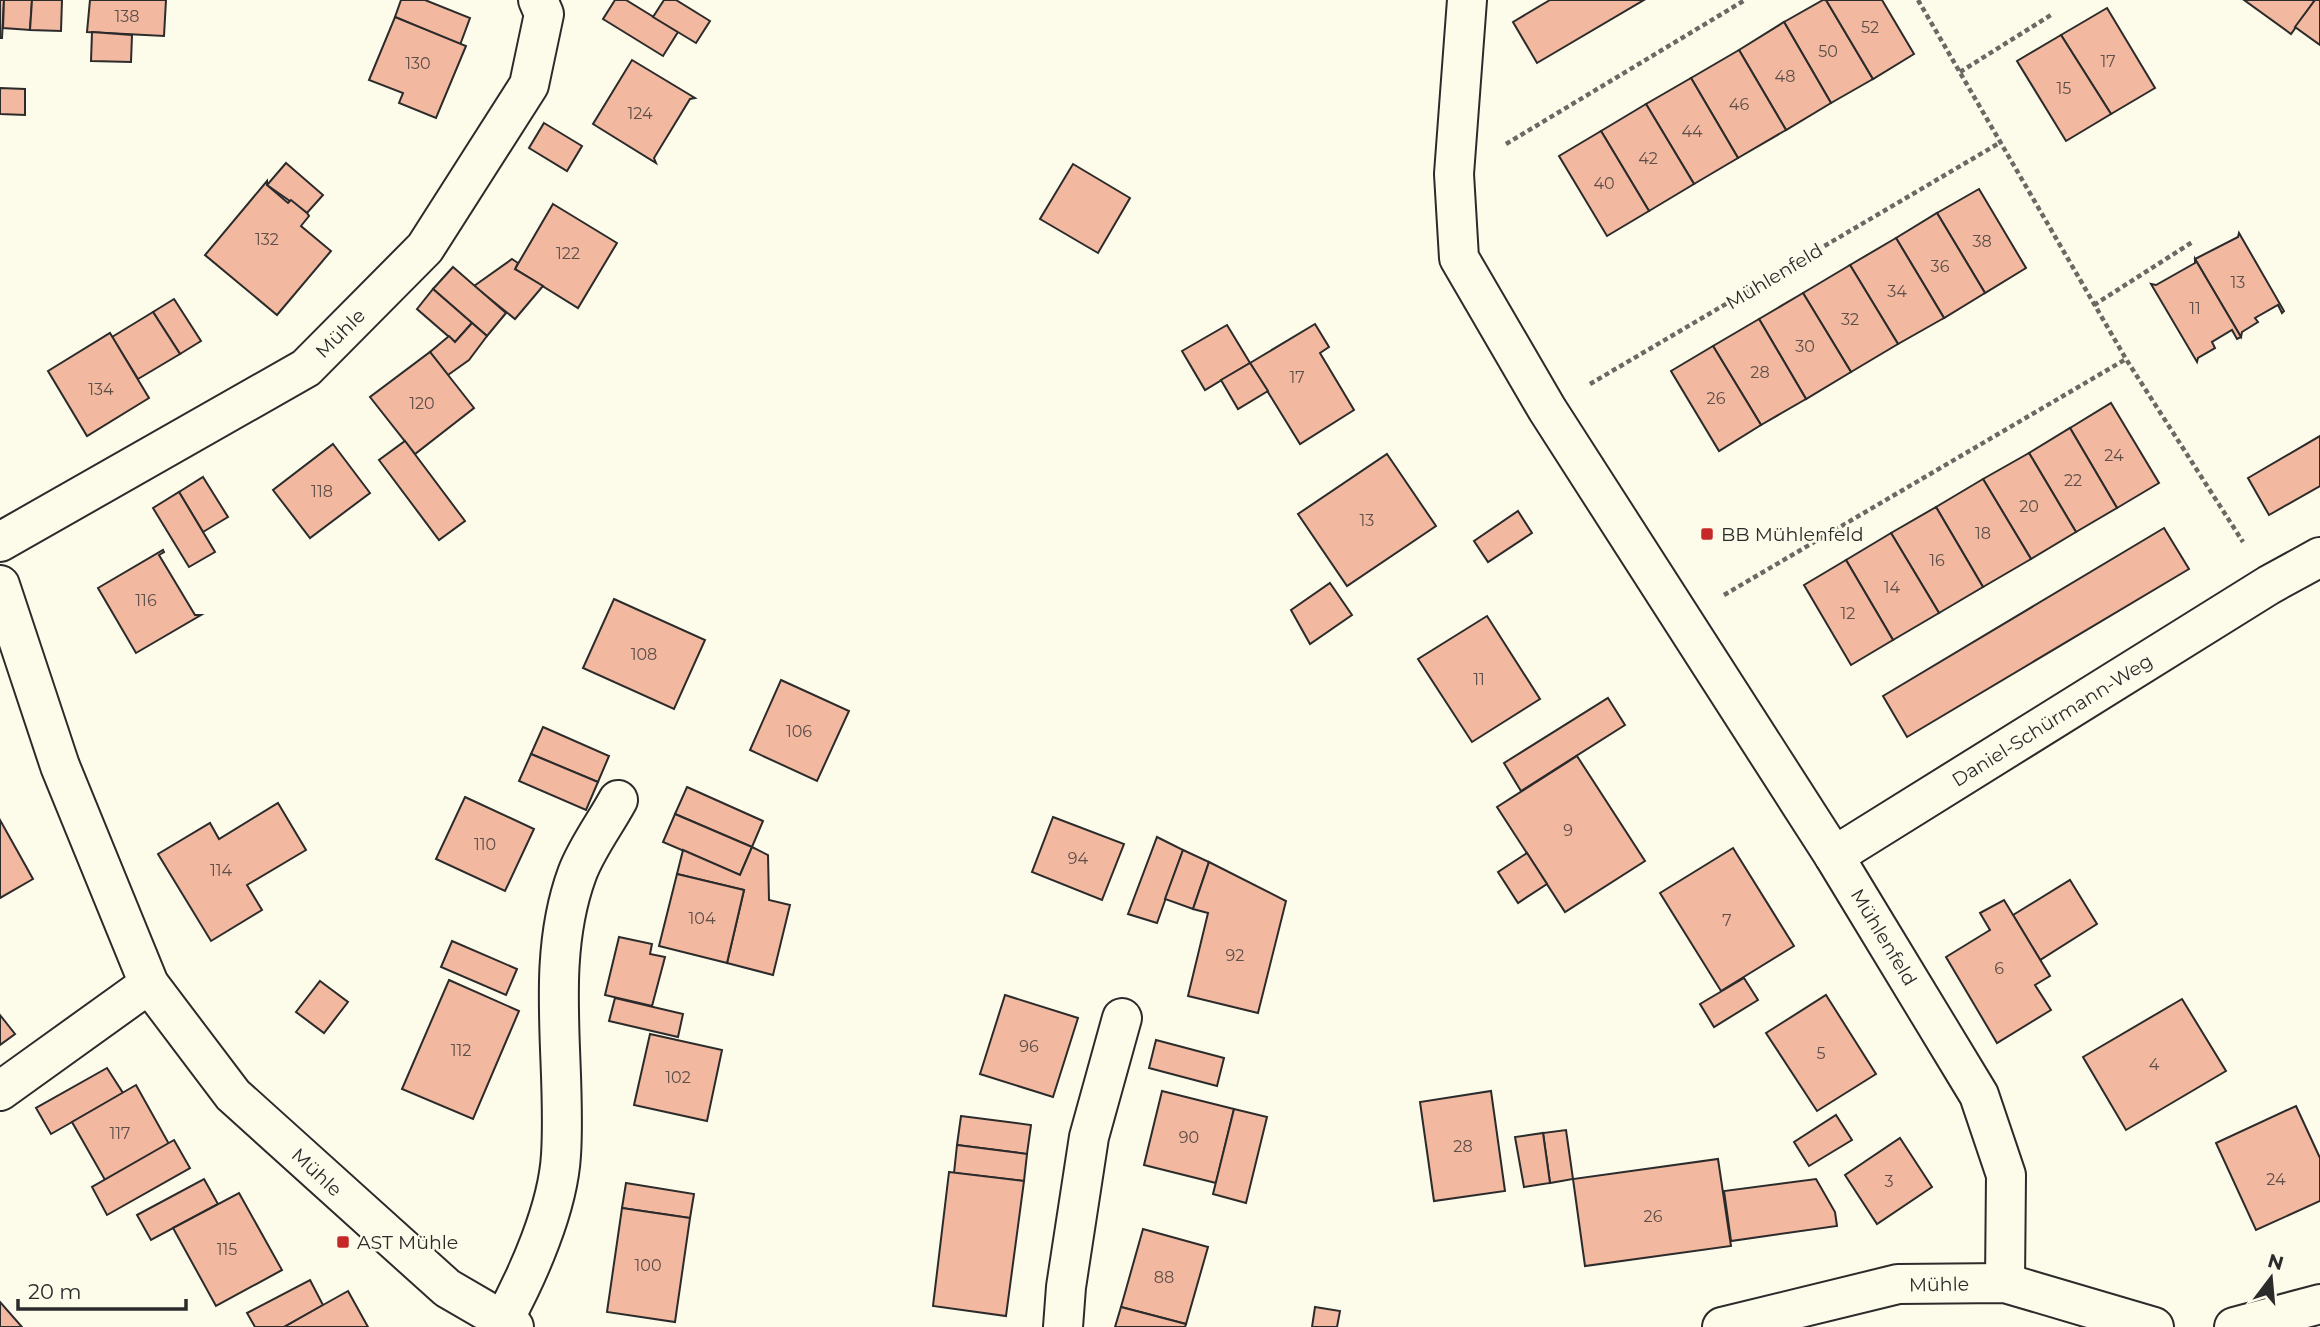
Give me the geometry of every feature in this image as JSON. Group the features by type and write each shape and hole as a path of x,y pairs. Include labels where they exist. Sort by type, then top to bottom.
{"street":[{"name":"Mühle","path":"0,542 306,368 425,248 529,85 544,14 538,0"},
{"name":"Mühlenfeld","path":"1467,0 1454,174 1460,258 1547,409 1834,856 1979,1095 2006,1175 2005,1283"},
{"name":"Daniel-Schürmann-Weg","path":"1834,856 2269,585 2320,557"},
{"name":"Mühle","path":"0,585 61,766 149,984 233,1095 447,1288 509,1324"},
{"path":"509,1324 549,1210 561,1159 563,1088 559,986 564,925 577,873 618,800"},
{"path":"0,1091 149,984"},
{"path":"1063,1327 1066,1287 1089,1138 1122,1018"},
{"name":"Mühle","path":"1723,1327 1801,1318 1898,1284 2005,1283 2154,1327"},
{"path":"2234,1327 2320,1304"}],"path":[{"path":"1454,174 1745,0"},
{"path":"1918,0 2126,359 2269,585"},
{"path":"1960,72 2051,15"},
{"name":"Mühlenfeld","path":"1547,409 2001,142"},
{"path":"2094,305 2194,241"},
{"path":"1684,619 2126,359"}],"building":[{"path":"0,0 4,0 2,38 0,38"},
{"path":"4,0 32,0 30,30 3,28"},
{"path":"32,0 62,0 61,31 30,30"},
{"path":"90,0 166,0 164,36 87,32"},
{"path":"401,0 425,0 470,18 460,45 395,17"},
{"path":"615,0 626,0 678,32 663,56 603,19"},
{"path":"664,0 676,0 710,21 696,43 653,17"},
{"path":"1550,0 1644,0 1537,63 1513,22"},
{"path":"1826,0 1873,79 1831,103 1784,22"},
{"path":"1826,0 1882,0 1914,54 1873,79"},
{"path":"2244,0 2315,0 2291,34"},
{"path":"2315,0 2320,0 2320,45 2295,27"},
{"path":"2107,8 2155,88 2111,114 2061,35"},
{"path":"395,17 466,46 436,118 399,103 403,93 369,80"},
{"path":"1784,22 1831,103 1786,130 1739,50"},
{"path":"92,32 132,35 131,62 91,61"},
{"path":"2061,35 2111,114 2066,141 2017,61"},
{"path":"1739,50 1786,130 1738,158 1691,78"},
{"path":"632,60 695,98 690,99 654,158 656,163 593,124"},
{"path":"1691,78 1738,158 1694,184 1646,104"},
{"path":"0,88 25,89 25,115 0,114"},
{"path":"1646,104 1694,184 1649,211 1601,131"},
{"path":"544,123 582,146 567,171 529,148"},
{"path":"1601,131 1649,211 1607,236 1559,156"},
{"path":"286,163 323,195 307,213 267,185"},
{"path":"1073,164 1130,198 1098,253 1040,219"},
{"path":"267,181 267,185 288,203 291,200 307,213 309,216 301,226 331,251 277,315 205,255"},
{"path":"1979,189 2026,268 1985,293 1937,213"},
{"path":"553,204 617,243 578,308 515,269"},
{"path":"1937,213 1985,293 1944,318 1896,238"},
{"path":"2239,233 2284,311 2282,313 2278,305 2255,318 2258,322 2242,332 2241,337 2195,259 2238,237"},
{"path":"1896,238 1944,318 1898,344 1850,265"},
{"path":"512,259 518,263 515,269 543,286 515,319 474,286"},
{"path":"2195,259 2241,337 2237,339 2232,330 2212,342 2215,348 2198,358 2197,362 2151,284 2156,285 2195,263"},
{"path":"1850,265 1898,344 1851,372 1803,293"},
{"path":"453,267 506,313 487,336 433,289"},
{"path":"433,289 472,323 455,342 417,309"},
{"path":"1803,293 1851,372 1806,399 1759,319"},
{"path":"174,299 201,341 180,354 153,312"},
{"path":"153,312 180,354 138,379 112,337"},
{"path":"1759,319 1806,399 1761,425 1713,346"},
{"path":"472,323 487,336 469,360 448,375 430,352 449,336 455,342"},
{"path":"1315,324 1329,347 1320,353 1354,410 1300,444 1250,363"},
{"path":"1227,325 1250,363 1205,390 1182,351"},
{"path":"110,333 149,398 87,436 48,371"},
{"path":"1713,346 1761,425 1719,451 1671,371"},
{"path":"430,352 474,408 415,454 370,397"},
{"path":"1250,363 1268,391 1238,409 1221,380"},
{"path":"2111,403 2159,483 2117,508 2070,428"},
{"path":"2070,428 2117,508 2076,532 2029,453"},
{"path":"2320,436 2320,486 2269,515 2248,478"},
{"path":"405,441 465,521 439,540 379,460"},
{"path":"333,444 370,493 310,538 273,490"},
{"path":"2029,453 2076,532 2031,559 1983,479"},
{"path":"1387,454 1436,526 1347,586 1298,514"},
{"path":"203,477 228,517 203,532 179,492"},
{"path":"1983,479 2031,559 1983,587 1936,507"},
{"path":"179,492 215,552 189,567 153,508"},
{"path":"1936,507 1983,587 1939,613 1891,533"},
{"path":"1518,511 1532,533 1488,562 1474,541"},
{"path":"2164,528 2189,569 1907,737 1883,696"},
{"path":"1891,533 1939,613 1893,640 1846,560"},
{"path":"163,550 159,555 195,615 201,615 136,653 98,588"},
{"path":"1846,560 1893,640 1851,665 1804,585"},
{"path":"1330,583 1352,615 1310,644 1291,610"},
{"path":"614,599 705,640 674,709 583,668"},
{"path":"1487,616 1540,699 1472,742 1418,659"},
{"path":"781,680 849,711 817,781 750,750"},
{"path":"1608,698 1625,725 1521,791 1504,763"},
{"path":"543,727 609,756 598,782 531,754"},
{"path":"531,754 598,782 586,810 519,781"},
{"path":"1577,756 1645,861 1565,912 1497,807"},
{"path":"687,787 763,821 752,847 675,814"},
{"path":"465,797 534,829 505,891 436,859"},
{"path":"278,803 306,850 247,885 262,910 211,941 158,854 210,823 219,839"},
{"path":"675,814 752,847 740,875 663,842"},
{"path":"1053,817 1124,844 1102,900 1032,872"},
{"path":"0,820 33,879 0,898"},
{"path":"1157,837 1183,850 1157,923 1128,914"},
{"path":"752,847 768,855 769,900 790,905 773,975 727,963 744,890 677,874 683,850 740,875"},
{"path":"1733,848 1794,946 1721,991 1660,893"},
{"path":"1183,850 1209,862 1193,909 1165,899"},
{"path":"1527,853 1547,884 1518,903 1498,872"},
{"path":"1209,862 1286,901 1258,1013 1188,996 1208,913 1193,909"},
{"path":"677,874 744,890 727,963 659,946"},
{"path":"2070,880 2097,924 2040,960 2013,915"},
{"path":"2004,900 2050,976 2035,985 2051,1010 1997,1043 1946,957 1990,930 1980,913"},
{"path":"619,937 652,944 650,954 665,957 652,1006 605,995"},
{"path":"452,941 517,969 506,995 441,967"},
{"path":"1744,978 1758,1000 1714,1027 1700,1004"},
{"path":"449,980 519,1011 473,1119 402,1089"},
{"path":"320,981 348,1002 324,1033 296,1012"},
{"path":"1005,995 1078,1018 1053,1097 980,1074"},
{"path":"1826,995 1876,1074 1817,1111 1766,1033"},
{"path":"615,998 683,1014 678,1037 609,1021"},
{"path":"2182,999 2226,1071 2126,1130 2083,1057"},
{"path":"0,1015 15,1034 0,1045"},
{"path":"650,1034 722,1050 707,1121 634,1105"},
{"path":"1156,1040 1224,1058 1217,1086 1149,1068"},
{"path":"107,1068 123,1093 51,1134 36,1108"},
{"path":"136,1085 169,1144 105,1180 72,1122"},
{"path":"1162,1091 1234,1109 1216,1183 1144,1165"},
{"path":"1491,1091 1505,1191 1434,1201 1420,1102"},
{"path":"2296,1106 2320,1158 2320,1201 2256,1230 2216,1143"},
{"path":"1234,1109 1267,1117 1246,1203 1213,1194"},
{"path":"1836,1115 1852,1140 1809,1166 1794,1142"},
{"path":"961,1116 1031,1125 1027,1154 957,1145"},
{"path":"1566,1130 1573,1179 1550,1183 1543,1133"},
{"path":"1543,1133 1550,1183 1524,1187 1515,1137"},
{"path":"1900,1138 1932,1187 1877,1224 1845,1175"},
{"path":"174,1140 190,1168 107,1215 92,1187"},
{"path":"957,1145 1027,1154 1024,1181 954,1173"},
{"path":"1718,1159 1731,1246 1585,1266 1573,1179"},
{"path":"949,1172 1024,1181 1006,1316 933,1306"},
{"path":"204,1179 218,1204 151,1240 137,1215"},
{"path":"1816,1179 1835,1212 1837,1226 1731,1241 1724,1191"},
{"path":"626,1183 694,1194 690,1218 622,1208"},
{"path":"239,1193 282,1270 216,1306 173,1228"},
{"path":"622,1208 690,1218 675,1322 607,1312"},
{"path":"1143,1229 1208,1247 1186,1324 1121,1307"},
{"path":"310,1280 323,1305 284,1327 255,1327 247,1313"},
{"path":"348,1291 368,1327 284,1327 323,1305"},
{"path":"0,1302 22,1327 0,1327"},
{"path":"1121,1307 1186,1324 1185,1327 1115,1327"},
{"path":"1315,1307 1340,1311 1337,1327 1312,1327"}],"place":[{"name":"BB Mühlenfeld","path":"1707,534"},
{"name":"AST Mühle","path":"343,1242"}]}
